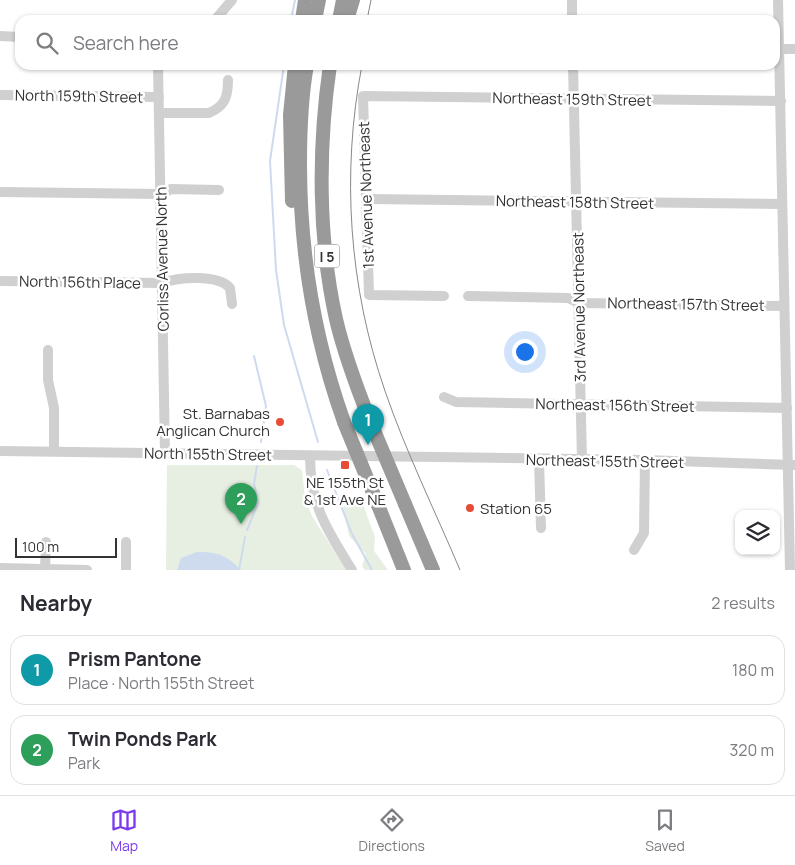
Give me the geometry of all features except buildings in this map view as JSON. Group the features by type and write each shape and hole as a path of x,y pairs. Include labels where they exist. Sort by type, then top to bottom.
{"highway":[{"path":"303,15 305,0"},
{"path":"316,15 319,0"},
{"path":"340,15 343,0"},
{"path":"348,15 353,0"},
{"path":"294,70 290,115 290,177 294,239 304,259"},
{"name":"I 5","path":"306,70 300,118 300,197 304,259 320,348 344,422 404,570"},
{"name":"I 5","path":"331,70 322,118 320,185 329,277 336,320 370,421 433,570"}],"street":[{"path":"219,15 232,0"},
{"path":"572,0 572,15"},
{"path":"778,0 779,15"},
{"path":"0,36 15,37"},
{"path":"790,570 792,465 787,408 784,306 780,49 795,49"},
{"name":"Corliss Avenue North","path":"158,70 165,453"},
{"name":"3rd Avenue Northeast","path":"573,70 582,460"},
{"name":"North 159th Street","path":"159,113 209,113 216,110 223,105 228,95 228,80"},
{"name":"North 159th Street","path":"0,95 159,97"},
{"name":"Northeast 159th Street","path":"363,96 781,101"},
{"name":"1st Avenue Northeast","path":"363,96 368,199 369,295 444,296"},
{"path":"0,192 161,194 171,189 219,190"},
{"name":"Northeast 158th Street","path":"368,199 782,204"},
{"name":"North 156th Place","path":"0,281 162,283 174,279 218,280 230,288 232,304"},
{"name":"Northeast 157th Street","path":"468,296 568,298 579,303 784,306"},
{"path":"48,350 48,380 54,408 54,451"},
{"name":"Northeast 156th Street","path":"444,397 456,402 787,408"},
{"name":"North 155th Street","path":"0,451 416,459"},
{"path":"310,456 311,483 317,508 326,529 352,570"},
{"name":"Northeast 155th Street","path":"416,459 645,460 792,465"},
{"path":"539,460 541,528"},
{"path":"634,550 644,533 645,460"},
{"path":"44,569 46,542"},
{"path":"126,542 126,570"},
{"path":"0,568 87,570"}],"shaded area":[{"path":"167,465 294,465 302,470 305,498 312,516 346,570 166,570"},
{"path":"355,498 362,502 375,537 374,551 388,570 365,570 362,566 366,554 349,536 343,508"}],"water":[{"path":"197,552 210,552 221,555 241,570 177,570 181,558"}],"waterway":[{"path":"292,15 295,0"},
{"path":"283,70 270,161 276,270 284,325 318,442"},
{"path":"254,356 266,406 261,442"},
{"path":"247,530 258,503 254,483 257,466"},
{"path":"327,470 352,534 372,570"},
{"path":"239,570 245,537"}],"tram line":[{"path":"368,15 371,0"},
{"path":"361,70 355,106 351,189 352,230 363,312 373,352 393,414 460,570"}],"place":[{"name":"St. Barnabas Anglican Church","path":"280,422"},
{"name":"Prism Pantone","path":"368,445"},
{"name":"NE 155th St & 1st Ave NE","path":"345,465"},
{"name":"Station 65","path":"470,508"},
{"name":"Twin Ponds Park","path":"241,524"}]}
